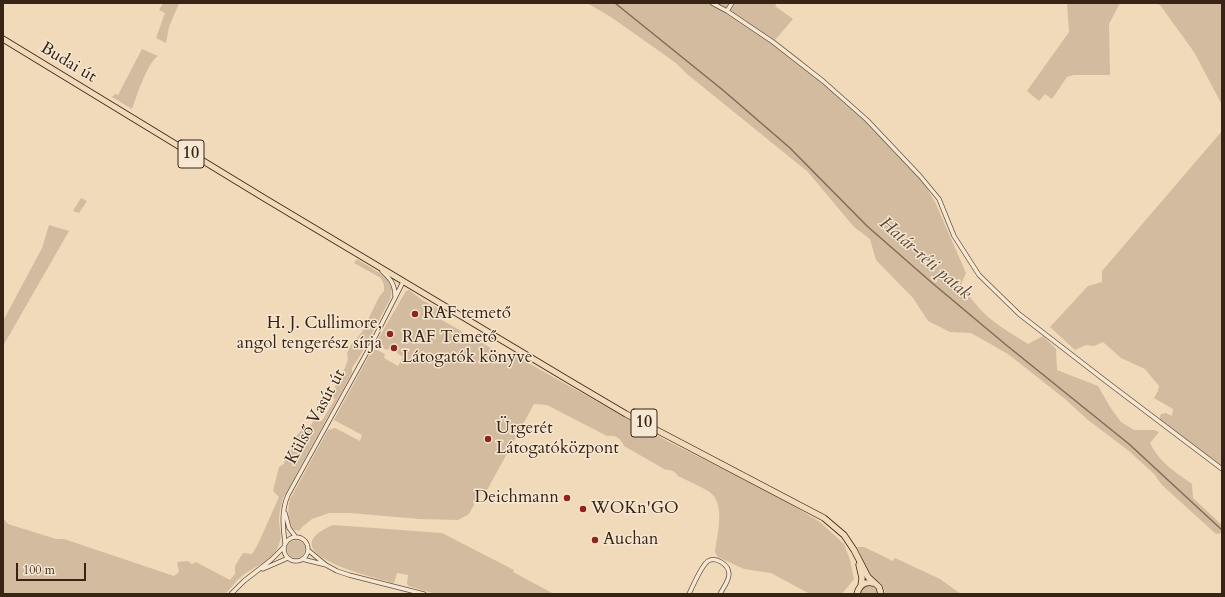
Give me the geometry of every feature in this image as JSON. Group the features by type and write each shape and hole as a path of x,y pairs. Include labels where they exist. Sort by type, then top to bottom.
{"main road":[{"name":"Budai út","path":"3,39 376,266"},
{"name":"10","path":"376,266 626,414 824,518 844,535 868,577 879,587 881,594"},
{"name":"10","path":"856,555 861,573 861,586"},
{"path":"857,594 861,586 866,582 873,583"}],"street":[{"path":"712,3 727,11 772,42 823,81 867,120 920,176 939,199 954,236 979,275 1019,314 1222,469"},
{"path":"727,11 732,3"},
{"path":"376,266 392,281 395,298"},
{"name":"Külső Vasút út","path":"284,545 283,508 288,495 371,345 403,282"},
{"path":"283,508 287,522 294,536"},
{"path":"260,570 290,538 294,536 300,537 307,544 308,550 302,559"},
{"path":"284,545 285,554 288,558 295,561 302,559 326,565 349,575 424,594"},
{"path":"308,550 326,565"},
{"path":"232,594 244,581 260,570 288,558"},
{"path":"689,594 704,566 708,561 714,560 724,564 729,573 728,579 720,594"}],"shaded area":[{"path":"163,3 179,3 169,27 166,43 156,38 165,13 159,10"},
{"path":"587,3 777,3 775,6 793,19 775,40 800,59 855,108 920,177 935,202 966,273 960,287 967,293 982,312 1028,344 1043,336 1056,349 1057,370 1098,386 1121,422 1134,430 1154,430 1159,432 1150,443 1154,450 1168,466 1192,484 1193,498 1222,525 1222,533 1216,534 1162,485 1154,474 1129,451 1088,420 1065,399 1008,354 971,333 950,332 928,321 913,298 876,260 870,239 854,227 808,172 687,74 676,63 611,17"},
{"path":"1067,3 1120,3 1109,24 1110,75 1074,75 1067,77 1052,99 1045,94 1039,101 1027,91 1069,32"},
{"path":"1155,3 1222,3 1222,105 1194,52 1160,5"},
{"path":"142,49 158,56 146,72 132,109 112,97 115,94 118,95"},
{"path":"1222,131 1222,466 1159,420 1161,414 1166,413 1172,416 1173,409 1154,398 1159,386 1145,369 1121,358 1103,342 1094,346 1086,345 1075,350 1050,327 1088,286 1102,282 1102,271"},
{"path":"81,198 87,201 79,213 73,211"},
{"path":"49,225 69,231 3,346 3,321 42,248"},
{"path":"357,259 386,277 392,289 390,299 364,349 352,368 352,373 283,498 279,517 281,539 278,548 269,558 247,572 225,594 3,594 3,518 8,524 56,539 64,539 174,576 179,572 177,562 188,561 192,564 196,562 230,580 235,574 235,566 243,553 252,554 258,544 279,497 273,491 279,467 284,464 291,445 303,428 310,427 314,420 322,421 335,399 330,396 345,368 348,359 347,353 351,345 362,332 379,297 384,291 384,285 381,278 354,263"},
{"path":"409,290 422,300 439,309 440,314 444,317 442,320 508,358 514,355 669,442 779,497 820,522 844,544 850,560 854,579 842,594 810,594 771,573 744,569 718,557 715,552 719,514 716,500 712,494 678,476 673,471 666,470 624,446 617,438 607,436 547,405 534,404 486,492 482,490 469,514 458,520 329,513 312,519 299,531 293,529 288,514 290,499 328,430 335,428 360,441 362,435 334,420 371,352 376,350 385,354 384,358 398,366 403,357 397,353 397,350 395,349 393,351 387,350 378,345 377,341 406,291"},
{"path":"333,525 442,533 514,570 513,572 554,594 436,594 408,586 408,575 397,573 394,583 366,575 331,562 318,554 312,545 316,535"},
{"path":"296,540 302,543 305,549 302,555 296,558 290,555 287,549 290,543"},
{"path":"857,547 864,547 893,561 895,558 940,579 961,594 886,594 882,584 871,577"},
{"path":"868,585 874,587 878,594 860,594 863,588"}],"waterway":[{"name":"Határ-réti patak","path":"615,3 724,91 790,148 867,226 1005,344 1129,444 1222,530"}],"place":[{"name":"RAF temető","path":"415,314"},
{"name":"H. J. Cullimore, angol tengerész sírja","path":"390,334"},
{"name":"RAF Temető Látogatók könyve","path":"394,348"},
{"name":"Ürgerét Látogatóközpont","path":"488,439"},
{"name":"Deichmann","path":"567,498"},
{"name":"WOKn'GO","path":"583,509"},
{"name":"Auchan","path":"595,540"}]}
